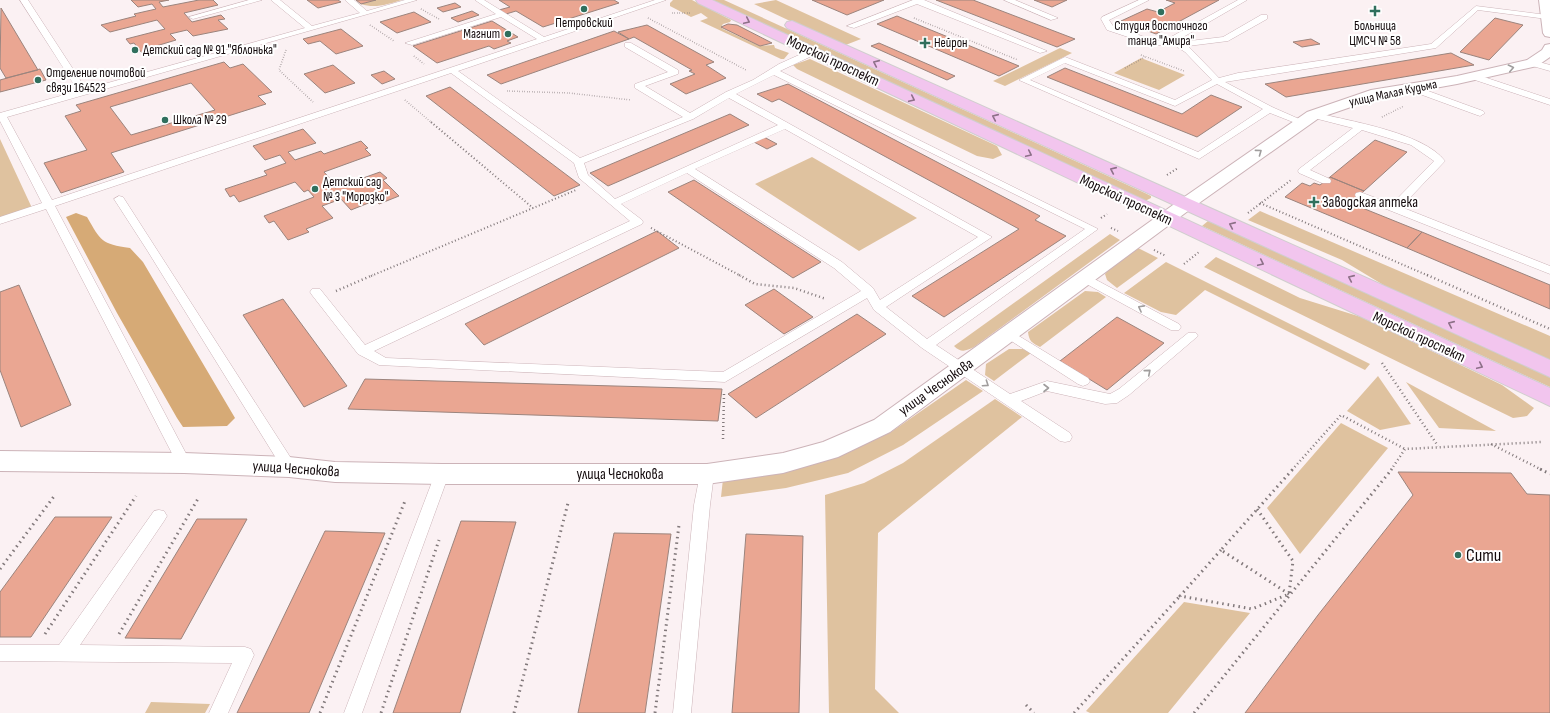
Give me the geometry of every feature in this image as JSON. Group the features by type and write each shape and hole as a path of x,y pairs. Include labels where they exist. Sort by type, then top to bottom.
{"main road":[{"name":"Морской проспект","path":"702,0 1165,219 1550,398"},
{"name":"Морской проспект","path":"776,18 1550,369"}],"street":[{"path":"1547,10 1550,33"},
{"name":"улица Малая Кудьма","path":"1165,219 1307,118 1371,95 1532,63 1547,53 1550,48"},
{"name":"улица Чеснокова","path":"0,461 184,463 289,467 335,472 442,474 707,474 783,463 828,450 882,426 1165,219"}],"lane":[{"path":"24,0 84,93"},
{"path":"193,17 258,0"},
{"path":"275,0 311,29"},
{"path":"349,0 365,14"},
{"path":"184,463 1,116 412,0"},
{"path":"479,0 544,40"},
{"path":"0,222 662,0"},
{"path":"851,26 919,0 1043,50"},
{"path":"1008,0 1054,18"},
{"path":"1145,0 1105,19 1110,28 1155,44 1172,40 1243,0"},
{"path":"1269,109 1199,156 1023,80 1065,60 1175,103 1217,81 1238,76 1433,46 1476,8 1547,10"},
{"path":"409,42 502,14"},
{"path":"1180,45 1225,39 1264,17"},
{"path":"1172,40 1188,50 1217,81 1269,109 1307,118 1360,127 1384,133 1423,147 1440,161 1394,208"},
{"path":"628,45 675,72 638,86 690,117"},
{"path":"579,162 690,117 729,94 776,72 782,66 813,52"},
{"path":"1532,63 1550,68"},
{"path":"363,351 638,222 590,184 583,176 579,162 453,71"},
{"path":"776,72 1093,229 926,345"},
{"path":"1472,76 1550,102"},
{"path":"1409,88 1480,113"},
{"path":"729,94 986,237 878,308"},
{"path":"614,203 785,125"},
{"path":"1326,181 1303,171 1360,127"},
{"path":"688,169 838,265 869,291 878,308 926,345 1010,399 1064,437"},
{"path":"1360,195 1550,270"},
{"path":"119,199 153,250 289,467"},
{"path":"1085,278 1175,326"},
{"path":"319,295 363,351 384,362 725,377 869,291"},
{"path":"1009,334 1083,381"},
{"path":"1010,399 1046,386 1105,399 1112,398 1124,392 1192,336"},
{"path":"353,713 442,474"},
{"path":"682,713 702,505 707,474"},
{"path":"64,653 159,516"},
{"path":"0,653 245,655 218,713"}],"path":[{"path":"634,10 763,78"},
{"path":"907,15 1018,60"},
{"path":"291,34 279,70 325,114"},
{"path":"394,91 533,208"},
{"path":"482,91 549,91 601,95 637,101"},
{"path":"1360,127 1428,95"},
{"path":"1167,175 1178,168"},
{"path":"1244,216 1303,171"},
{"path":"319,295 590,184"},
{"path":"1260,203 1550,329"},
{"path":"638,222 672,238 755,284 794,288 845,306"},
{"path":"1184,264 1203,249"},
{"path":"1382,363 1438,446"},
{"path":"723,439 725,377"},
{"path":"1074,713 1341,415 1405,449 1438,446 1542,442"},
{"path":"1491,444 1550,474"},
{"path":"1194,713 1289,594 1392,469 1405,449"},
{"path":"0,569 55,495"},
{"path":"43,638 136,496"},
{"path":"117,637 199,497"},
{"path":"320,713 404,501"},
{"path":"514,713 568,502"},
{"path":"1257,509 1293,561 1289,594"},
{"path":"655,713 679,520"},
{"path":"381,713 442,532"},
{"path":"1221,550 1289,594"},
{"path":"1180,596 1252,609 1289,594"},
{"path":"1026,705 1034,713"}],"shaded area":[{"path":"376,0 402,0 376,6 361,4"},
{"path":"673,0 692,0 731,20 730,22 723,24 721,27 723,29 760,46 774,45 775,48 789,53 784,59 781,59 700,21 708,18 701,13 691,17 670,6 670,3"},
{"path":"712,0 724,0 1145,193 1151,196 1151,198 1145,201"},
{"path":"776,0 861,39 843,46 754,4"},
{"path":"1060,48 1072,53 1005,86 993,81"},
{"path":"1141,58 1185,75 1159,90 1114,73"},
{"path":"810,59 997,146 1002,155 993,159 977,156 797,69 793,65"},
{"path":"0,139 32,208 0,218"},
{"path":"812,157 917,218 859,251 755,184"},
{"path":"1260,211 1550,336 1550,361 1390,289 1342,260 1248,220"},
{"path":"76,213 87,217 99,236 107,243 130,248 143,262 235,418 227,426 183,427 117,313 66,217"},
{"path":"1208,221 1550,377 1550,387 1202,226"},
{"path":"1110,234 1120,240 974,347 964,351 959,350 954,346"},
{"path":"1138,248 1158,258 1117,288 1107,280 1105,274 1108,270"},
{"path":"1216,257 1300,298 1361,317 1502,385 1534,408 1527,416 1513,418 1204,267"},
{"path":"1166,262 1370,364 1365,370 1205,290 1176,315 1161,312 1124,293"},
{"path":"1085,291 1098,292 1106,297 1040,347 1031,341 1028,332"},
{"path":"1009,349 1023,349 1031,353 994,381 985,375 986,364"},
{"path":"1378,376 1411,424 1380,430 1347,411"},
{"path":"966,380 983,391 903,445 848,473 786,488 721,497 723,479 835,457 891,432"},
{"path":"1406,382 1496,431 1439,428"},
{"path":"995,399 1022,417 878,533 875,689 899,713 829,713 825,495 864,483 903,463"},
{"path":"1341,423 1388,448 1300,554 1267,508"},
{"path":"1184,602 1250,613 1168,713 1090,713 1086,711"},
{"path":"151,702 210,704 205,713 145,713"}],"building":[{"path":"131,0 169,0 159,2 163,7 199,0 213,0 218,5 184,13 192,22 221,15 225,19 218,20 228,29 193,36 187,30 170,34 176,40 156,46 158,48 142,53 134,43 130,44 126,39 165,29 157,20 110,32 101,25 136,16 134,14 156,9 152,4 138,7"},
{"path":"307,0 338,0 341,2 318,8"},
{"path":"356,0 376,0 361,4"},
{"path":"499,0 614,0 619,3 543,27 516,11 506,14 499,10 510,7"},
{"path":"812,0 884,0 847,15"},
{"path":"936,0 973,0 1075,39 1057,47"},
{"path":"1034,0 1067,0 1052,7"},
{"path":"1166,0 1219,0 1156,34 1121,21 1147,9 1158,12 1175,3"},
{"path":"455,3 461,7 443,12 437,8"},
{"path":"1,8 38,70 6,78 0,68"},
{"path":"472,11 479,15 458,22 451,18"},
{"path":"414,12 431,22 397,33 380,22"},
{"path":"897,16 1019,66 999,76 877,24"},
{"path":"1495,18 1523,25 1489,60 1460,52"},
{"path":"492,21 518,37 507,41 511,43 494,49 489,46 437,63 413,46"},
{"path":"728,24 737,25 772,43 760,46 721,27"},
{"path":"647,25 714,62 706,65 726,78 686,94 670,84 695,74 689,71 692,70 634,37 629,39 618,32"},
{"path":"341,29 363,46 336,54 320,41 308,44 303,39"},
{"path":"614,31 629,39 501,84 487,75"},
{"path":"1311,39 1320,44 1302,47 1293,42"},
{"path":"879,43 955,76 947,80 871,46"},
{"path":"1451,53 1474,65 1286,97 1265,84"},
{"path":"224,62 230,68 243,64 272,92 258,96 266,104 111,153 124,172 61,193 44,163 87,150 65,116 81,111 76,105","holes":["191,83 215,110 131,135 110,107"]},
{"path":"333,65 355,83 325,93 304,74"},
{"path":"1065,68 1182,114 1211,95 1242,107 1197,137 1047,77"},
{"path":"40,69 46,80 0,92 0,80"},
{"path":"384,71 395,79 382,84 371,75"},
{"path":"788,84 1040,216 1035,220 1066,236 944,317 912,296 1019,229 779,99 772,102 757,94"},
{"path":"450,87 580,185 554,196 426,96"},
{"path":"730,114 749,125 608,186 590,173"},
{"path":"303,129 316,143 288,152 295,160 321,151 324,154 361,141 368,148 365,149 371,155 324,172 332,181 329,182 335,188 380,172 387,178 383,180 399,196 379,204 376,200 351,210 341,199 322,206 333,218 306,229 309,232 288,240 274,221 269,223 264,216 314,197 308,190 304,192 295,182 239,202 234,195 230,197 225,189 267,175 264,171 286,163 280,155 265,160 253,146"},
{"path":"764,137 777,144 767,149 754,142"},
{"path":"1375,140 1407,152 1364,191 1330,177"},
{"path":"1330,177 1364,191 1350,203 1422,232 1407,248 1285,197 1302,183 1310,186 1314,183 1320,185"},
{"path":"694,180 821,262 793,278 668,192"},
{"path":"657,231 679,248 484,345 465,324"},
{"path":"1422,232 1550,285 1550,309 1407,248"},
{"path":"19,285 71,405 21,427 0,370 0,292"},
{"path":"774,289 813,317 784,334 745,305"},
{"path":"283,299 347,386 304,407 243,315"},
{"path":"857,314 886,334 756,418 728,394"},
{"path":"1117,317 1164,343 1107,390 1060,361"},
{"path":"365,379 722,389 718,421 348,409"},
{"name":"Сити","path":"1398,472 1511,473 1527,494 1550,495 1550,713 1245,713 1318,615 1413,495"},
{"path":"55,517 112,517 31,637 0,637 0,592"},
{"path":"197,519 247,519 181,639 125,638"},
{"path":"461,521 516,522 460,713 393,713"},
{"path":"325,531 385,533 309,713 237,713"},
{"path":"614,533 671,534 645,713 578,713"},
{"path":"746,534 803,536 799,713 732,713"}],"place":[{"name":"Петровский","path":"584,9"},
{"name":"Больница ЦМСЧ № 58","path":"1375,11"},
{"name":"Студия восточного танца \"Амира\"","path":"1161,12"},
{"name":"Магнит","path":"508,34"},
{"name":"Нейрон","path":"925,43"},
{"name":"Детский сад № 91 \"Яблонька\"","path":"135,50"},
{"name":"Отделение почтовой связи 164523","path":"38,80"},
{"name":"Школа № 29","path":"165,120"},
{"name":"Детский сад № 3 \"Морозко\"","path":"315,189"},
{"name":"Заводская аптека","path":"1314,202"},
{"name":"Сити","path":"1458,555"}]}
